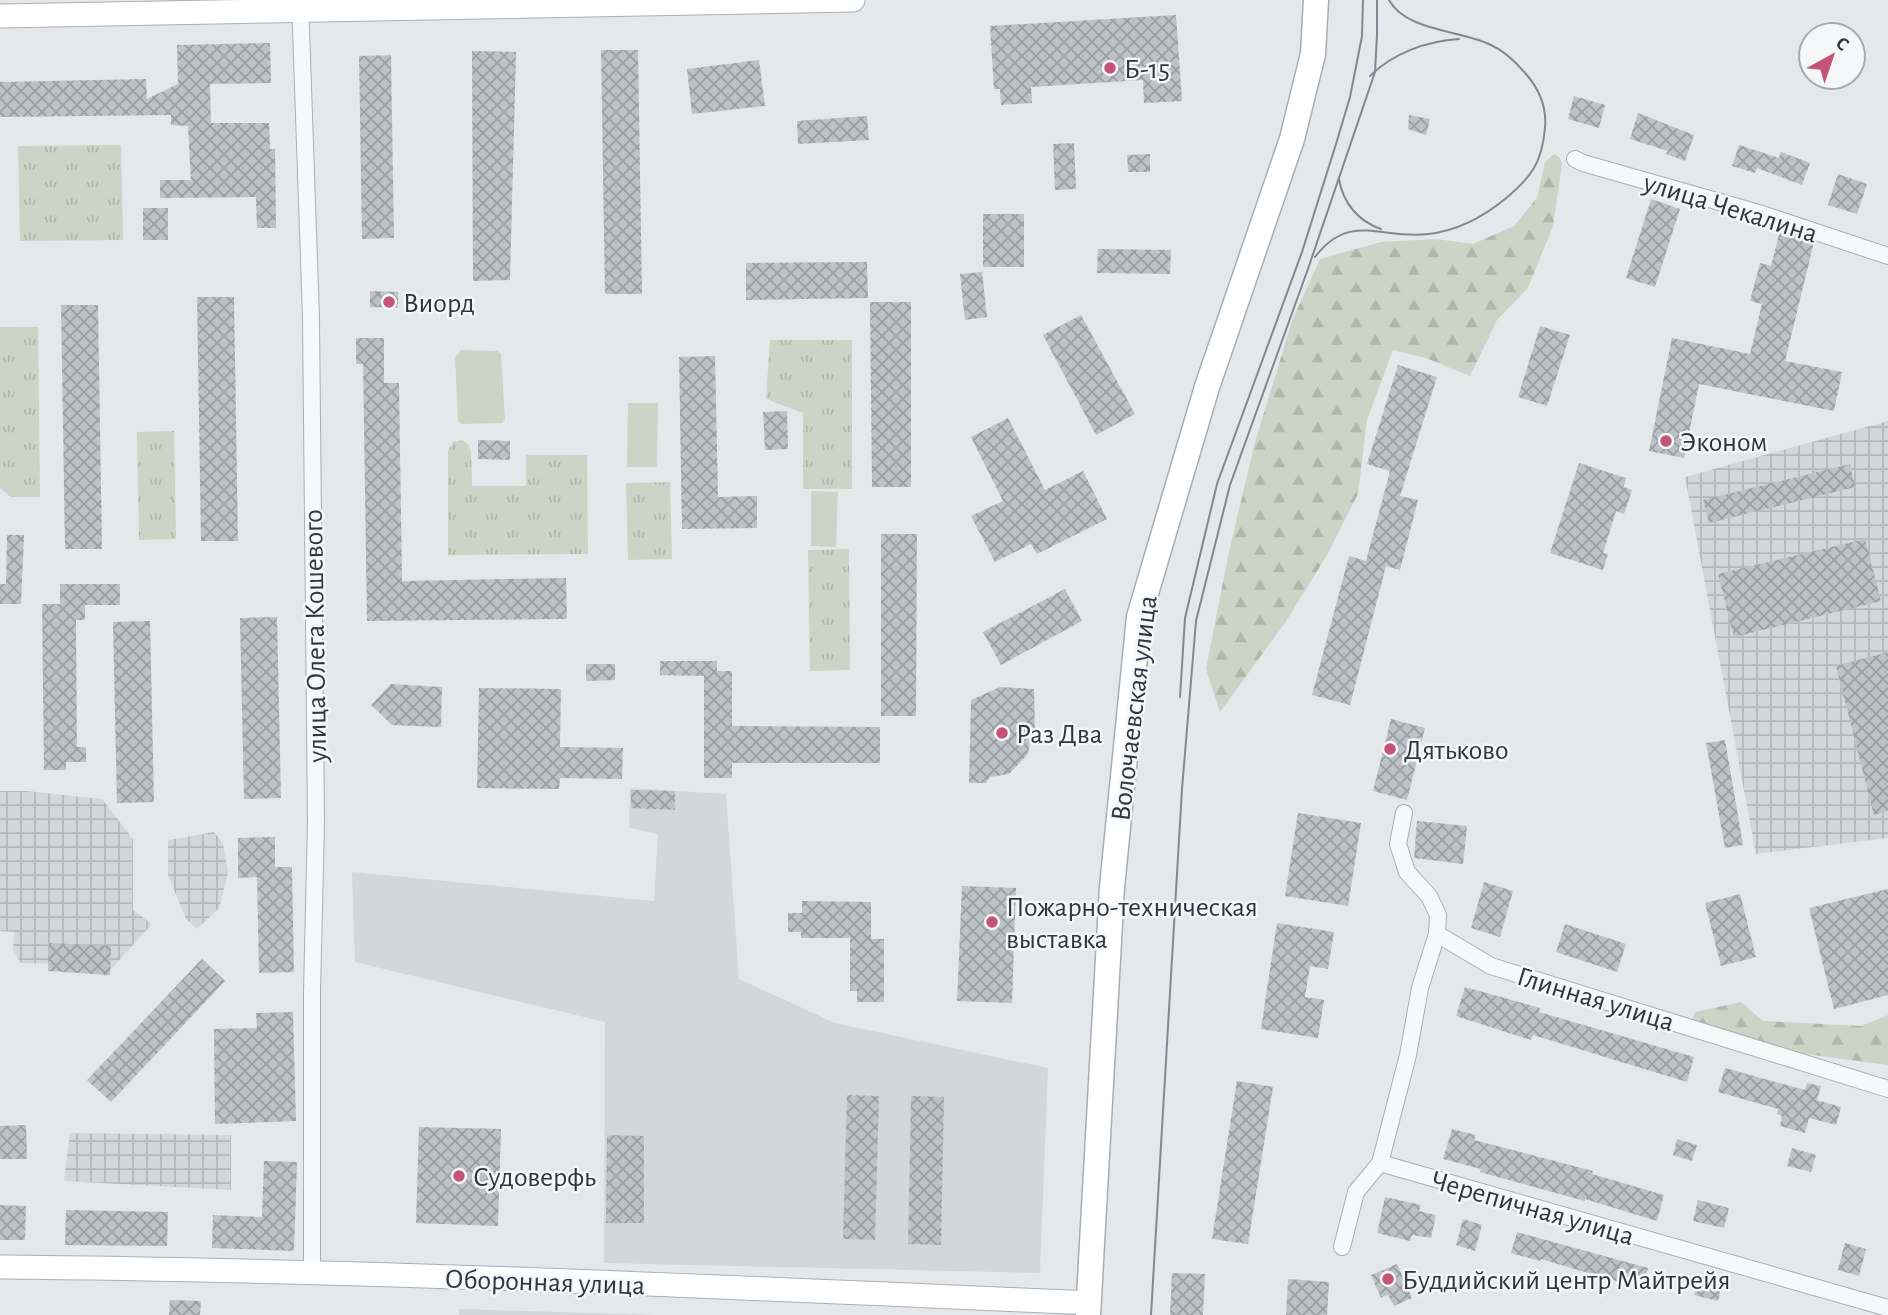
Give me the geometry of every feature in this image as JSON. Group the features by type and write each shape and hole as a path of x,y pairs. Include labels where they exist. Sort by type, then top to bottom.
{"main road":[{"name":"Волочаевская улица","path":"1088,1309 1112,887 1139,617 1207,387 1292,139 1313,54 1316,0"}],"street":[{"path":"0,16 300,5 853,0"},
{"name":"улица Олега Кошевого","path":"300,5 311,318 315,782 312,1271"},
{"name":"улица Чекалина","path":"1575,159 1762,214 1888,256"},
{"path":"1342,1247 1356,1192 1380,1163 1409,1055 1420,988 1437,934 1438,915 1429,895 1407,872 1398,844 1404,813"},
{"name":"Глинная улица","path":"1437,934 1491,965 1888,1089"},
{"name":"Черепичная улица","path":"1380,1163 1888,1308"},
{"name":"Оборонная улица","path":"0,1267 312,1271 1088,1309"}],"shaded area":[{"path":"1888,421 1888,838 1756,854 1685,477"},
{"path":"630,788 726,794 739,979 835,1023 1048,1068 1040,1273 604,1263 605,1022 355,962 352,872 654,901 658,834 629,828"},
{"path":"0,791 102,799 133,839 133,910 152,924 105,976 92,965 21,963 13,950 14,932 0,931"},
{"path":"214,832 223,844 228,873 219,908 197,929 186,919 168,875 168,840"},
{"path":"70,1133 231,1135 231,1190 64,1181"},
{"path":"459,1309 656,1315 459,1315"}],"green space":[{"path":"121,145 123,240 20,241 18,146"},
{"path":"1554,154 1560,158 1562,164 1553,226 1528,288 1497,320 1470,376 1426,358 1393,350 1367,420 1358,494 1327,555 1285,623 1220,712 1206,669 1228,556 1255,442 1292,321 1320,259 1381,242 1436,239 1473,244 1514,226 1537,198 1545,162"},
{"path":"0,327 38,327 40,497 11,497 0,488"},
{"path":"770,340 852,340 852,489 803,489 803,413 766,399"},
{"path":"461,350 497,351 501,354 505,419 502,423 461,424 458,421 455,358"},
{"path":"628,403 658,403 657,467 627,467"},
{"path":"174,431 176,539 139,540 137,432"},
{"path":"462,440 468,444 471,451 472,486 526,486 526,455 587,455 588,554 448,555 448,451 453,442"},
{"path":"670,482 672,559 628,560 626,483"},
{"path":"811,491 838,492 836,547 811,546"},
{"path":"849,549 850,670 810,671 808,550"},
{"path":"1741,1002 1763,1021 1861,1026 1888,1015 1888,1065 1790,1052 1690,1024 1695,1012"}],"building":[{"path":"1176,15 1182,101 1144,103 1143,80 1031,87 1032,103 1001,105 1000,89 994,89 990,26"},
{"path":"270,43 271,83 210,84 211,123 269,123 270,149 275,149 276,228 257,228 256,197 160,198 160,180 191,180 188,126 171,125 171,115 0,117 0,82 146,79 147,99 178,84 177,45"},
{"path":"601,50 638,50 642,294 605,294"},
{"path":"472,51 516,52 510,280 473,281"},
{"path":"391,55 394,238 362,239 359,56"},
{"path":"759,60 765,106 692,114 687,69"},
{"path":"1574,96 1605,105 1599,128 1568,119"},
{"path":"1638,113 1694,135 1685,161 1666,154 1668,151 1630,139"},
{"path":"1409,115 1430,119 1426,135 1408,129"},
{"path":"867,116 869,140 798,144 797,121"},
{"path":"1074,143 1076,189 1055,190 1053,144"},
{"path":"1739,145 1779,158 1781,152 1810,163 1802,185 1757,168 1755,173 1732,166"},
{"path":"1150,154 1150,172 1128,172 1127,155"},
{"path":"1838,174 1867,184 1857,214 1828,205"},
{"path":"1651,199 1680,209 1655,287 1626,278"},
{"path":"143,208 168,208 168,240 143,240"},
{"path":"983,214 1024,214 1024,267 983,267"},
{"path":"1780,231 1814,242 1785,361 1842,372 1834,411 1699,384 1684,458 1649,451 1672,338 1750,354 1762,304 1750,301 1760,263 1771,266"},
{"path":"1098,249 1171,250 1170,274 1097,273"},
{"path":"867,262 868,298 746,300 746,263"},
{"path":"982,272 987,317 965,320 960,274"},
{"path":"370,291 398,292 398,308 370,307"},
{"path":"197,297 234,297 238,541 201,541"},
{"path":"870,302 911,302 911,487 872,487"},
{"path":"61,305 98,305 102,549 65,549"},
{"path":"1081,315 1135,414 1096,435 1043,335"},
{"path":"1540,326 1570,335 1547,406 1518,397"},
{"path":"356,338 384,338 384,383 399,383 402,581 566,578 567,619 367,621 363,364 356,364"},
{"path":"715,356 718,497 757,496 757,528 682,529 679,357"},
{"path":"1398,365 1437,377 1400,496 1418,500 1400,570 1386,566 1350,705 1312,695 1349,556 1366,561 1390,471 1367,464"},
{"path":"787,411 788,449 765,450 763,412"},
{"path":"1008,418 1045,490 1083,471 1107,519 1037,554 1031,544 995,562 971,516 1003,501 971,437"},
{"path":"478,440 510,441 510,460 478,459"},
{"path":"1579,463 1626,478 1624,487 1632,490 1624,514 1616,511 1603,553 1608,554 1603,570 1550,553"},
{"path":"1850,464 1855,487 1709,523 1703,500"},
{"path":"881,534 917,534 916,716 881,716"},
{"path":"7,535 24,535 21,604 0,604 0,584 6,584"},
{"path":"1865,539 1881,601 1734,637 1718,574"},
{"path":"60,584 120,584 120,605 85,605 85,620 76,620 77,747 86,747 86,762 66,762 66,770 44,770 42,604 60,604"},
{"path":"1065,589 1082,621 1001,665 983,632"},
{"path":"277,617 281,798 244,799 240,618"},
{"path":"150,621 154,802 117,803 113,622"},
{"path":"1888,652 1888,811 1874,815 1836,666"},
{"path":"660,661 717,661 717,671 732,671 732,726 880,727 880,763 732,763 732,778 704,778 704,676 660,675"},
{"path":"586,664 615,664 615,680 586,681"},
{"path":"391,684 442,687 441,727 392,725 371,705"},
{"name":"Раз Два","path":"1000,687 1034,689 1035,731 1031,736 1028,754 1009,774 990,777 986,783 969,783 971,700"},
{"path":"479,688 561,689 560,747 623,748 622,779 560,778 559,789 477,788"},
{"path":"1391,719 1425,728 1407,800 1373,791"},
{"path":"1725,740 1743,845 1725,848 1706,743"},
{"path":"631,790 675,791 675,810 631,808"},
{"path":"1298,813 1361,823 1348,906 1285,896"},
{"path":"1417,821 1467,826 1463,864 1414,858"},
{"path":"275,837 275,867 292,867 294,972 259,973 257,877 238,878 238,838"},
{"path":"1484,882 1513,891 1500,937 1471,928"},
{"path":"962,886 1016,888 1012,1003 957,1001"},
{"path":"1888,889 1888,995 1834,1009 1809,908"},
{"path":"1740,894 1756,957 1721,966 1705,903"},
{"path":"802,901 871,902 871,939 884,939 884,1002 857,1002 857,991 850,991 850,938 801,938 801,932 788,932 788,913 802,913"},
{"path":"1277,923 1334,932 1328,969 1310,966 1305,997 1324,1000 1318,1038 1261,1029"},
{"path":"1565,924 1626,944 1617,972 1556,952"},
{"path":"49,943 111,946 110,975 48,971"},
{"path":"202,959 225,981 111,1102 87,1080"},
{"path":"1465,987 1540,1008 1539,1012 1694,1057 1687,1082 1533,1035 1531,1040 1456,1016"},
{"path":"293,1012 296,1121 215,1124 214,1029 257,1028 256,1013"},
{"path":"1725,1068 1805,1090 1807,1083 1821,1086 1817,1100 1841,1107 1836,1125 1809,1118 1805,1133 1780,1126 1782,1116 1777,1114 1778,1109 1718,1092"},
{"path":"1237,1081 1273,1087 1248,1244 1212,1239"},
{"path":"847,1095 879,1096 875,1240 843,1239"},
{"path":"911,1096 944,1097 941,1245 908,1244"},
{"path":"26,1125 27,1159 0,1159 0,1126"},
{"name":"Судоверфь","path":"419,1127 501,1129 498,1226 416,1223"},
{"path":"1452,1129 1476,1135 1474,1140 1593,1171 1592,1174 1664,1195 1657,1221 1480,1172 1481,1169 1443,1159"},
{"path":"607,1135 644,1136 644,1223 606,1223"},
{"path":"1677,1139 1697,1145 1692,1161 1673,1155"},
{"path":"1792,1148 1816,1155 1811,1172 1787,1166"},
{"path":"264,1161 297,1162 294,1251 212,1248 213,1215 262,1217"},
{"path":"1385,1197 1421,1205 1419,1211 1436,1215 1431,1238 1412,1235 1410,1241 1377,1233"},
{"path":"1698,1200 1729,1208 1724,1228 1693,1221"},
{"path":"0,1205 26,1206 25,1240 0,1240"},
{"path":"66,1210 168,1212 167,1246 65,1245"},
{"path":"1463,1219 1482,1225 1475,1251 1456,1245"},
{"path":"1517,1232 1648,1268 1642,1289 1541,1259 1540,1261 1511,1253"},
{"path":"1845,1243 1866,1249 1859,1276 1838,1270"},
{"path":"1397,1264 1412,1298 1394,1306 1388,1295 1381,1298 1371,1275"},
{"path":"1172,1273 1205,1274 1203,1315 1170,1315"},
{"path":"1699,1275 1723,1282 1718,1301 1694,1295"},
{"path":"1288,1279 1329,1282 1327,1315 1286,1315"},
{"path":"170,1300 201,1301 200,1315 169,1315"}],"tram line":[{"path":"1180,697 1185,618 1217,484 1302,252 1336,144 1350,97 1362,36 1363,0"},
{"path":"1151,1315 1182,789 1196,621 1230,485 1375,72 1377,0"},
{"path":"1315,257 1328,243 1354,231 1428,234 1469,222 1497,206 1514,191 1529,176 1541,150 1545,128 1543,106 1535,86 1518,65 1489,44 1408,18 1389,0"},
{"path":"1370,76 1389,61 1411,50 1435,42 1459,39"},
{"path":"1339,179 1344,196 1353,210 1365,221 1381,229"}],"place":[{"name":"Б-15","path":"1110,68"},
{"name":"Виорд","path":"389,302"},
{"name":"Эконом","path":"1666,441"},
{"name":"Раз Два","path":"1002,733"},
{"name":"Дятьково","path":"1390,749"},
{"name":"Пожарно-техническая выставка","path":"992,922"},
{"name":"Судоверфь","path":"459,1176"},
{"name":"Буддийский центр Майтрейя","path":"1388,1279"}]}
